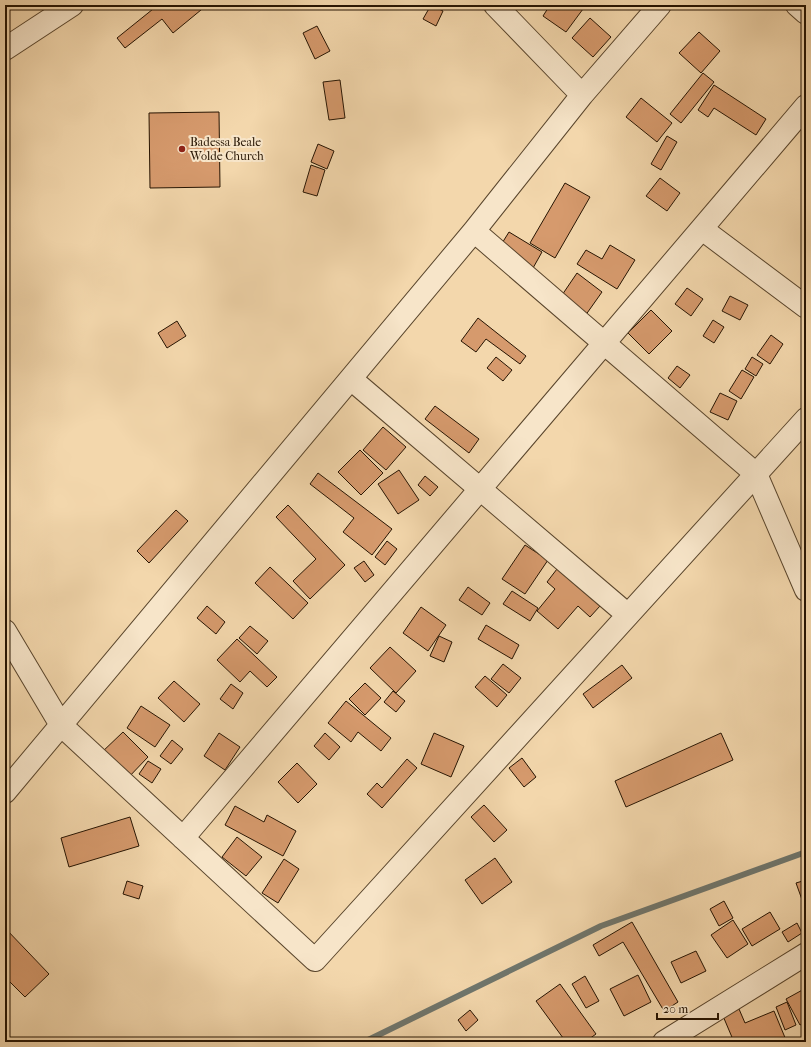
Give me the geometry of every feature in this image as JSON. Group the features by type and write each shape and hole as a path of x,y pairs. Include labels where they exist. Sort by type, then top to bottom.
{"street":[{"path":"5,49 72,5"},
{"path":"495,5 582,95"},
{"path":"5,792 474,231 582,95 660,5"},
{"path":"797,5 806,13"},
{"path":"183,838 806,106"},
{"path":"702,229 806,307"},
{"path":"474,231 756,474 806,590"},
{"path":"351,378 628,615"},
{"path":"5,631 61,725 314,960 806,419"},
{"path":"664,1042 806,954"}],"building":[{"path":"158,5 207,5 173,33 162,19 125,48 117,38"},
{"path":"431,5 443,11 436,26 423,19"},
{"path":"550,5 578,5 583,9 566,32 543,16"},
{"path":"590,18 611,37 593,57 572,38"},
{"path":"317,26 330,51 315,59 303,33"},
{"path":"699,32 720,51 701,73 679,53"},
{"path":"703,73 714,82 681,123 670,114"},
{"path":"340,80 345,118 329,120 323,82"},
{"path":"714,85 766,119 756,135 714,108 708,117 698,110"},
{"path":"641,98 672,123 657,142 626,117"},
{"path":"219,112 220,187 150,188 149,113"},
{"path":"667,136 677,142 661,170 651,164"},
{"path":"318,144 334,151 327,169 311,162"},
{"path":"311,165 325,170 317,196 303,192"},
{"path":"660,178 680,193 667,211 646,196"},
{"path":"565,183 590,197 555,258 530,243"},
{"path":"509,232 542,252 533,268 499,248"},
{"path":"610,245 635,260 617,289 577,264 586,250 602,259"},
{"path":"577,273 602,292 585,316 560,298"},
{"path":"687,288 703,299 691,316 675,304"},
{"path":"730,296 748,305 740,320 722,311"},
{"path":"651,310 672,331 649,354 628,333"},
{"path":"478,318 526,356 520,364 486,339 476,352 461,341"},
{"path":"713,320 724,327 714,343 703,336"},
{"path":"177,321 186,336 167,348 158,333"},
{"path":"771,335 783,344 770,364 757,355"},
{"path":"496,357 512,370 503,381 487,368"},
{"path":"752,357 763,364 756,376 745,369"},
{"path":"677,366 690,375 680,388 668,378"},
{"path":"742,370 754,377 741,399 729,391"},
{"path":"720,393 737,401 728,420 710,412"},
{"path":"435,406 479,439 469,453 425,419"},
{"path":"383,427 406,447 386,470 363,450"},
{"path":"360,450 383,473 361,495 338,472"},
{"path":"399,470 419,500 398,514 378,484"},
{"path":"318,473 392,529 372,555 343,532 354,518 310,484"},
{"path":"425,476 438,487 430,496 418,485"},
{"path":"288,505 345,565 310,599 293,581 316,559 276,517"},
{"path":"176,510 188,521 149,563 137,551"},
{"path":"387,541 397,549 385,565 375,557"},
{"path":"525,545 548,560 525,594 502,579"},
{"path":"364,561 374,575 365,582 354,568"},
{"path":"270,567 308,603 293,619 255,583"},
{"path":"557,569 600,606 590,617 578,606 558,629 537,611 555,589 547,582"},
{"path":"468,587 490,603 482,615 459,600"},
{"path":"512,591 538,608 530,621 503,604"},
{"path":"207,606 225,622 216,634 197,618"},
{"path":"421,607 446,625 428,651 403,633"},
{"path":"486,625 519,645 512,659 478,639"},
{"path":"250,626 268,641 257,654 239,638"},
{"path":"439,636 452,642 444,662 430,656"},
{"path":"237,639 277,677 267,687 250,671 240,682 217,660"},
{"path":"390,647 416,671 396,693 370,668"},
{"path":"503,664 521,678 509,693 491,679"},
{"path":"622,665 632,678 593,708 583,694"},
{"path":"485,676 507,695 497,707 475,687"},
{"path":"174,681 200,704 184,722 158,698"},
{"path":"365,683 381,698 365,715 349,699"},
{"path":"231,684 243,693 233,709 220,699"},
{"path":"393,691 405,701 396,712 384,702"},
{"path":"346,701 391,738 381,751 358,732 351,742 328,723"},
{"path":"141,706 170,725 155,747 127,728"},
{"path":"123,732 148,757 126,780 100,754"},
{"path":"219,733 240,747 225,770 204,756"},
{"path":"325,733 340,747 329,760 314,746"},
{"path":"434,733 464,746 451,777 421,764"},
{"path":"721,733 733,760 626,807 615,781"},
{"path":"172,740 183,749 171,764 160,756"},
{"path":"522,758 536,777 524,787 509,768"},
{"path":"407,759 417,768 382,808 367,794 377,783 382,788"},
{"path":"148,761 161,769 152,783 139,774"},
{"path":"297,763 317,784 298,803 278,782"},
{"path":"484,805 507,830 494,842 471,817"},
{"path":"235,806 264,822 267,815 296,831 283,856 225,825"},
{"path":"130,817 139,846 69,867 61,838"},
{"path":"237,837 262,857 246,876 222,857"},
{"path":"495,858 512,882 482,904 465,880"},
{"path":"284,859 299,869 278,903 262,893"},
{"path":"806,880 806,908 805,908 796,883"},
{"path":"127,881 143,886 139,899 123,894"},
{"path":"724,901 733,918 719,926 710,909"},
{"path":"770,912 780,929 752,946 742,929"},
{"path":"733,920 748,944 727,958 711,935"},
{"path":"632,922 678,1002 664,1011 623,942 599,956 593,945"},
{"path":"797,923 802,933 788,942 782,932"},
{"path":"5,928 49,974 25,997 5,977"},
{"path":"696,951 706,971 681,983 671,962"},
{"path":"638,975 651,1002 624,1016 610,989"},
{"path":"585,976 599,1001 586,1008 572,984"},
{"path":"560,984 596,1034 585,1042 566,1042 536,1001"},
{"path":"806,988 806,1022 800,1025 786,999"},
{"path":"787,1002 796,1025 785,1030 776,1007"},
{"path":"739,1009 745,1023 774,1011 786,1040 782,1042 734,1042 723,1016"},
{"path":"470,1010 478,1020 466,1031 458,1020"}],"waterway":[{"path":"364,1042 601,926 806,852"}],"place":[{"name":"Badessa Beale Wolde Church","path":"182,149"}]}
